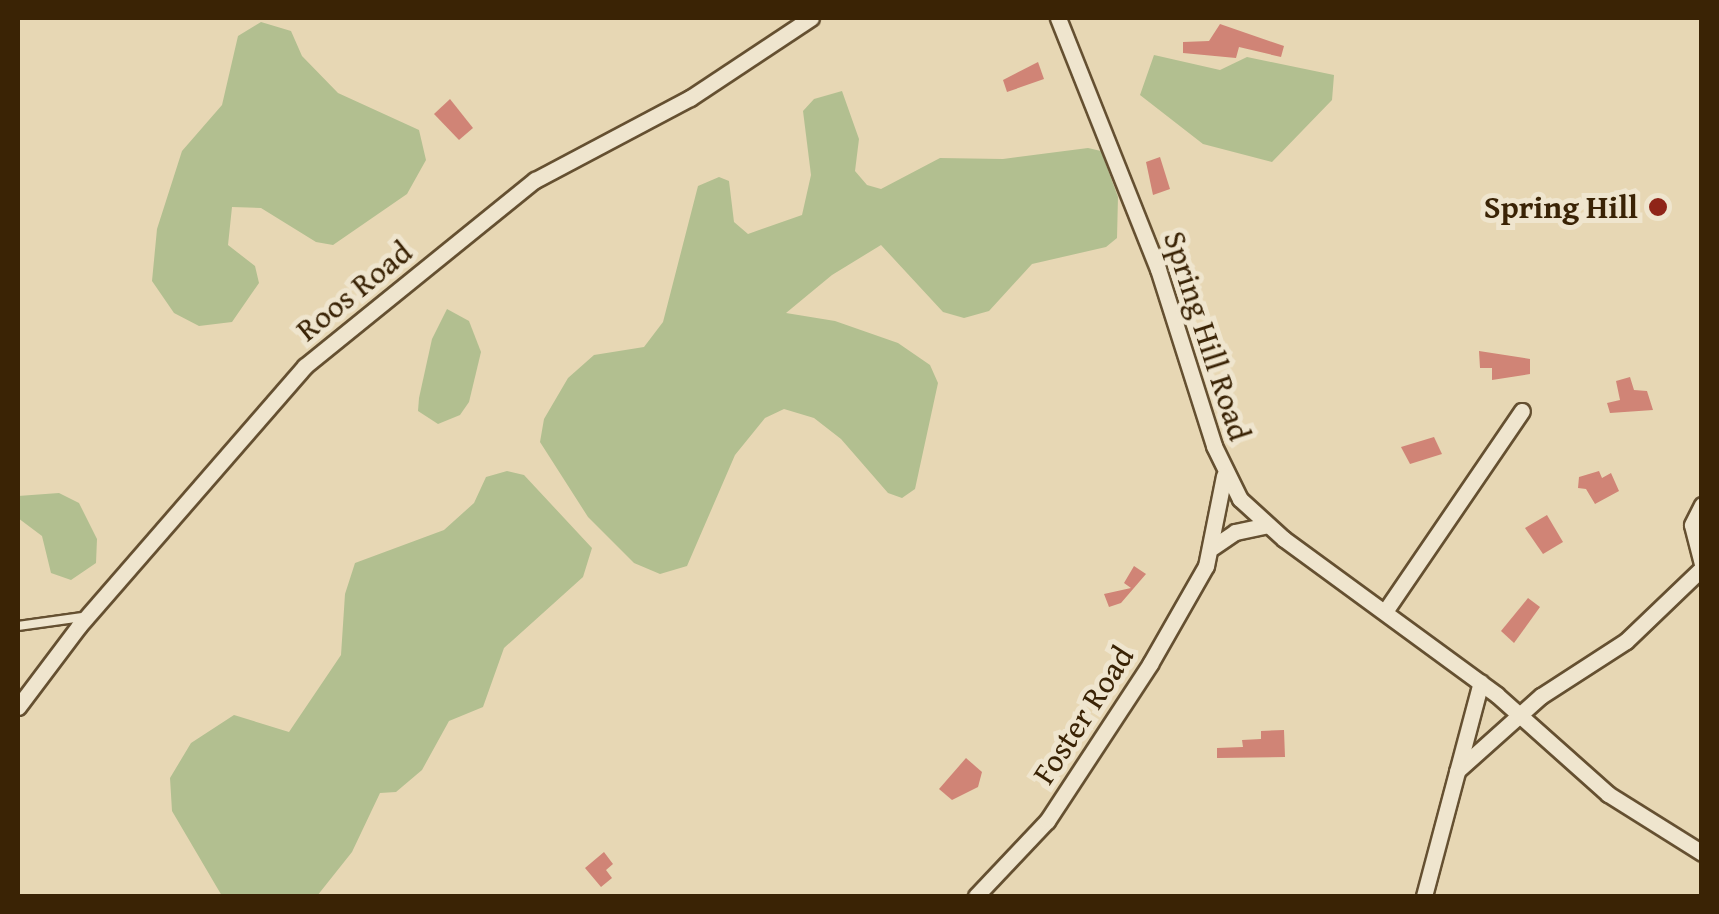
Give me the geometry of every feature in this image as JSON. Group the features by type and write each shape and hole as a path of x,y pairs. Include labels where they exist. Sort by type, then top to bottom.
{"street":[{"name":"Roos Road","path":"18,708 87,616 305,366 535,180 690,98 811,18"},
{"name":"Spring Hill Road","path":"1058,18 1158,268 1224,472 1267,525 1481,682 1608,794 1702,853"},
{"path":"1386,610 1522,411"},
{"name":"Foster Road","path":"976,896 1046,821 1114,726 1213,548 1224,472"},
{"path":"1457,771 1518,714 1626,641 1702,566 1692,526 1702,505"},
{"path":"1213,548 1235,532 1267,525"},
{"path":"1424,896 1481,682"}],"lane":[{"path":"18,626 87,616"}],"green space":[{"path":"261,22 291,31 302,56 338,93 419,130 426,160 407,194 333,245 316,242 261,208 232,207 228,245 255,266 259,283 232,322 199,326 174,313 152,281 157,229 182,151 222,105 238,36"},
{"path":"1154,55 1220,70 1247,57 1334,75 1332,100 1272,162 1203,144 1140,95"},
{"path":"842,91 859,139 855,171 867,185 881,189 940,158 1003,159 1088,148 1101,151 1118,197 1117,238 1106,247 1032,264 989,311 964,318 943,312 881,245 832,275 786,313 835,321 898,343 930,365 938,383 915,489 902,498 888,493 841,439 814,418 784,409 765,418 735,455 687,566 660,574 634,563 588,517 540,442 544,419 568,378 594,355 644,347 663,322 698,186 719,177 729,181 734,222 748,234 802,215 811,175 803,111 814,99"},
{"path":"447,309 469,321 481,352 469,402 460,415 438,424 418,411 419,398 432,339"},
{"path":"507,471 524,475 592,548 583,577 504,648 483,707 449,721 422,770 396,792 380,793 352,852 317,896 222,896 172,811 170,778 191,743 234,715 289,732 341,655 345,594 355,563 444,530 474,503 486,477"},
{"path":"59,493 79,503 97,539 96,563 71,580 51,573 42,536 18,518 18,496"}],"building":[{"path":"1220,24 1284,46 1281,57 1239,47 1236,58 1183,53 1183,42 1209,41"},
{"path":"1038,62 1044,79 1007,92 1003,80"},
{"path":"450,99 473,128 459,140 434,114"},
{"path":"1160,157 1170,189 1153,195 1146,162"},
{"path":"1479,351 1530,359 1530,374 1492,380 1492,368 1480,368"},
{"path":"1630,377 1634,390 1647,391 1653,410 1610,413 1607,403 1620,400 1616,381"},
{"path":"1434,437 1442,454 1410,464 1401,447"},
{"path":"1599,471 1602,478 1611,473 1619,491 1595,504 1586,489 1578,488 1579,477"},
{"path":"1547,515 1563,542 1543,554 1525,528"},
{"path":"1134,566 1146,574 1121,603 1109,607 1104,594 1131,588 1124,583"},
{"path":"1528,598 1540,607 1514,643 1501,631"},
{"path":"1284,730 1285,757 1217,758 1217,748 1243,747 1242,740 1261,739 1261,731"},
{"path":"966,758 982,772 978,787 952,800 939,789"},
{"path":"604,852 613,864 606,870 612,878 601,887 585,868"}],"place":[{"name":"Spring Hill","path":"1658,207"}]}
